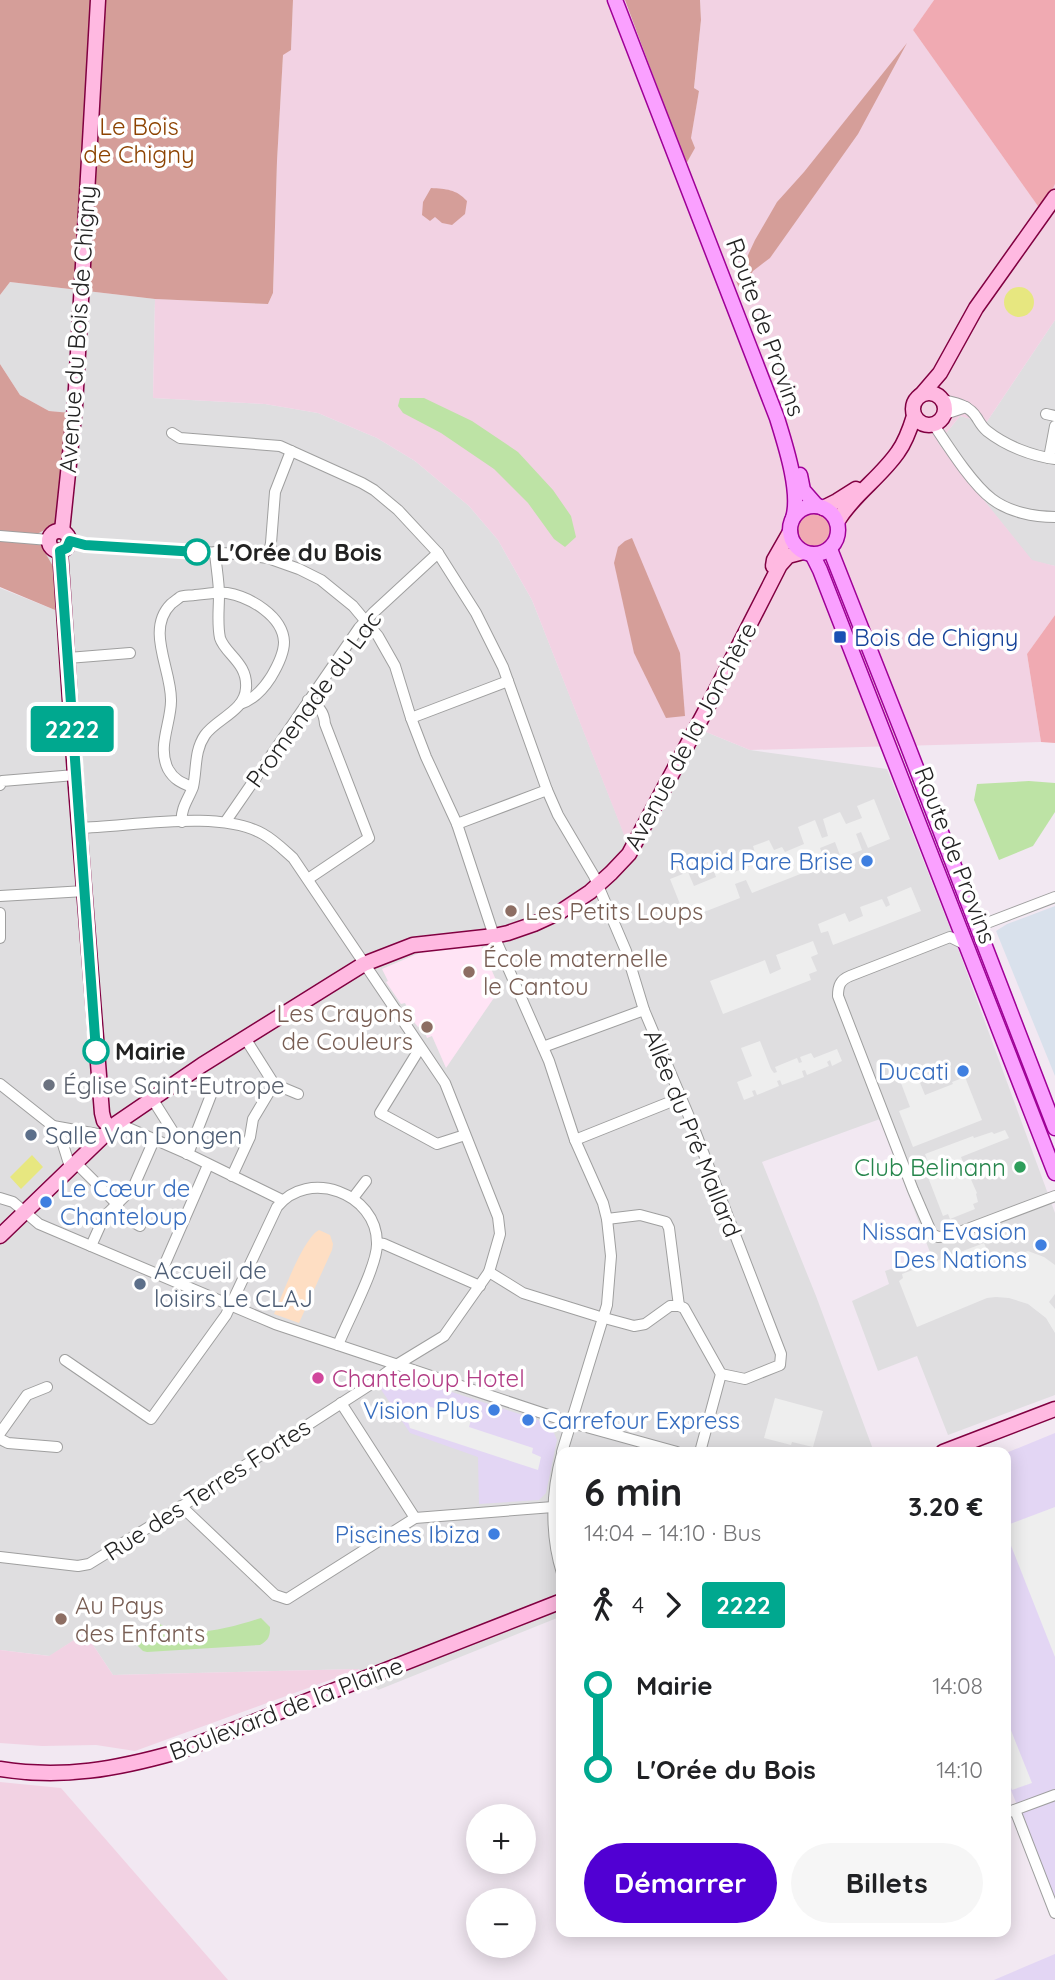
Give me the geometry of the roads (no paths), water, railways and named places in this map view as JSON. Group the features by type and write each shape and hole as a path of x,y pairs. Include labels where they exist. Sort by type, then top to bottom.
{"main road":[{"name":"Avenue du Bois de Chigny","path":"98,0 75,406 64,541 68,658 79,828 102,1113 104,1121 111,1129"},
{"name":"Route de Provins","path":"615,0 707,233 780,429 796,499 791,525"},
{"path":"933,413 913,403 940,373 976,308 1055,197"},
{"name":"Route de Provins","path":"707,233 786,417 796,449 803,491 811,502 820,507"},
{"path":"837,523 855,497 899,451 906,438 933,413 940,373"},
{"path":"922,394 931,392 933,413"},
{"path":"770,585 774,560 791,525 804,508 820,507 875,478"},
{"path":"770,585 785,559 807,553 818,554 830,549 838,537 834,516 820,507"},
{"path":"791,525 792,540 807,553"},
{"path":"49,540 52,548 64,541"},
{"name":"Route de Provins","path":"830,549 907,744 964,916 968,947 1055,1173"},
{"name":"Route de Provins","path":"807,553 820,570 964,916 983,942 1055,1128"},
{"name":"Avenue de la Jonchère","path":"0,1236 111,1129 172,1084 364,964 413,945 508,933 560,912 598,884 629,854 646,825 770,585"},
{"path":"956,1447 1055,1409"},
{"name":"Boulevard de la Plaine","path":"0,1769 47,1773 111,1769 177,1752 556,1603"}],"street":[{"path":"1055,426 1052,458 1026,452 985,430 967,407 933,413 980,488 992,499 1014,510 1040,517 1055,517"},
{"name":"Allée du Pré Mallard","path":"172,433 180,438 280,446 374,490 398,510 438,553 477,613 508,681 558,815 598,884 626,951 644,1010 693,1126 781,1354 780,1365 745,1379 721,1374"},
{"path":"268,558 275,492 291,451"},
{"path":"0,536 49,540"},
{"path":"64,541 85,545 215,552 268,558 299,569 321,580 353,606 378,636 395,666 426,757 457,824 494,936 549,1061 575,1140 604,1203 611,1255 604,1317 564,1447"},
{"path":"182,822 181,815 192,787 197,750 206,734 240,704 247,686 239,663 220,640 215,552"},
{"name":"Promenade du Lac","path":"226,821 366,620 438,553"},
{"path":"192,787 176,780 167,767 164,752 172,698 160,635 161,620 169,606 179,597 219,593 243,597 264,609 278,623 284,642 278,665 265,686 248,702 240,704"},
{"path":"68,658 130,653"},
{"path":"411,718 508,681"},
{"path":"308,700 320,708 324,715 325,724 369,838 308,880"},
{"path":"0,785 2,781 75,775"},
{"path":"457,824 547,790"},
{"path":"79,828 226,821"},
{"name":"Rue des Terres Fortes","path":"0,1557 78,1566 89,1564 444,1336 489,1272 500,1234 498,1217 445,1083 293,858 263,834 226,821"},
{"path":"0,896 85,891"},
{"path":"1055,897 988,923 964,916 950,937 850,976 841,981 838,990 838,996 932,1234 943,1238 1055,1195"},
{"path":"0,913 0,939"},
{"path":"983,942 988,923"},
{"path":"950,937 968,947"},
{"path":"543,1047 644,1010"},
{"path":"245,1038 274,1084 298,1094"},
{"path":"420,1048 380,1113 438,1144 465,1135"},
{"path":"0,1084 54,1126 73,1164 118,1205 119,1214 140,1226"},
{"path":"232,1176 250,1137 253,1119 274,1084"},
{"path":"188,1154 211,1095"},
{"path":"575,1140 680,1098"},
{"path":"153,1100 188,1154"},
{"path":"54,1126 111,1129 154,1140 282,1200"},
{"path":"91,1246 104,1217 133,1188 154,1140"},
{"path":"160,1275 208,1165"},
{"path":"354,1198 366,1181"},
{"path":"65,1360 151,1419 230,1306 282,1200 316,1188 332,1189 354,1198 372,1223 377,1243 372,1264 338,1345"},
{"path":"0,1198 13,1202 39,1224 275,1324 572,1423 659,1447"},
{"path":"607,1219 640,1215 666,1222 679,1306"},
{"path":"377,1243 480,1286"},
{"path":"489,1272 523,1293 634,1326 645,1324 670,1307 684,1308 721,1374 701,1447"},
{"path":"0,1433 27,1395 47,1387"},
{"path":"341,1403 415,1518"},
{"path":"0,1439 8,1443 57,1447"},
{"path":"556,1489 553,1507 556,1544"},
{"path":"181,1506 275,1595 288,1599 415,1518 553,1507"},
{"path":"1055,1795 1011,1812 1055,1913"}],"place":[{"name":"L'Orée du Bois","path":"197,552"},
{"name":"Bois de Chigny","path":"840,637"},
{"name":"Rapid Pare Brise","path":"867,861"},
{"name":"Les Petits Loups","path":"511,911"},
{"name":"École maternelle le Cantou","path":"469,972"},
{"name":"Les Crayons de Couleurs","path":"427,1027"},
{"name":"Mairie","path":"96,1051"},
{"name":"Ducati","path":"963,1071"},
{"name":"Église Saint-Eutrope","path":"49,1085"},
{"name":"Salle Van Dongen","path":"31,1135"},
{"name":"Club Belinann","path":"1020,1167"},
{"name":"Le Cœur de Chanteloup","path":"46,1202"},
{"name":"Nissan Evasion Des Nations","path":"1041,1245"},
{"name":"Accueil de loisirs Le CLAJ","path":"140,1284"},
{"name":"Chanteloup Hotel","path":"318,1378"},
{"name":"Vision Plus","path":"494,1410"},
{"name":"Carrefour Express","path":"528,1420"},
{"name":"Piscines Ibiza","path":"494,1534"},
{"name":"Au Pays des Enfants","path":"61,1619"}],"park label":[{"name":"Le Bois de Chigny","path":"139,140"}]}
